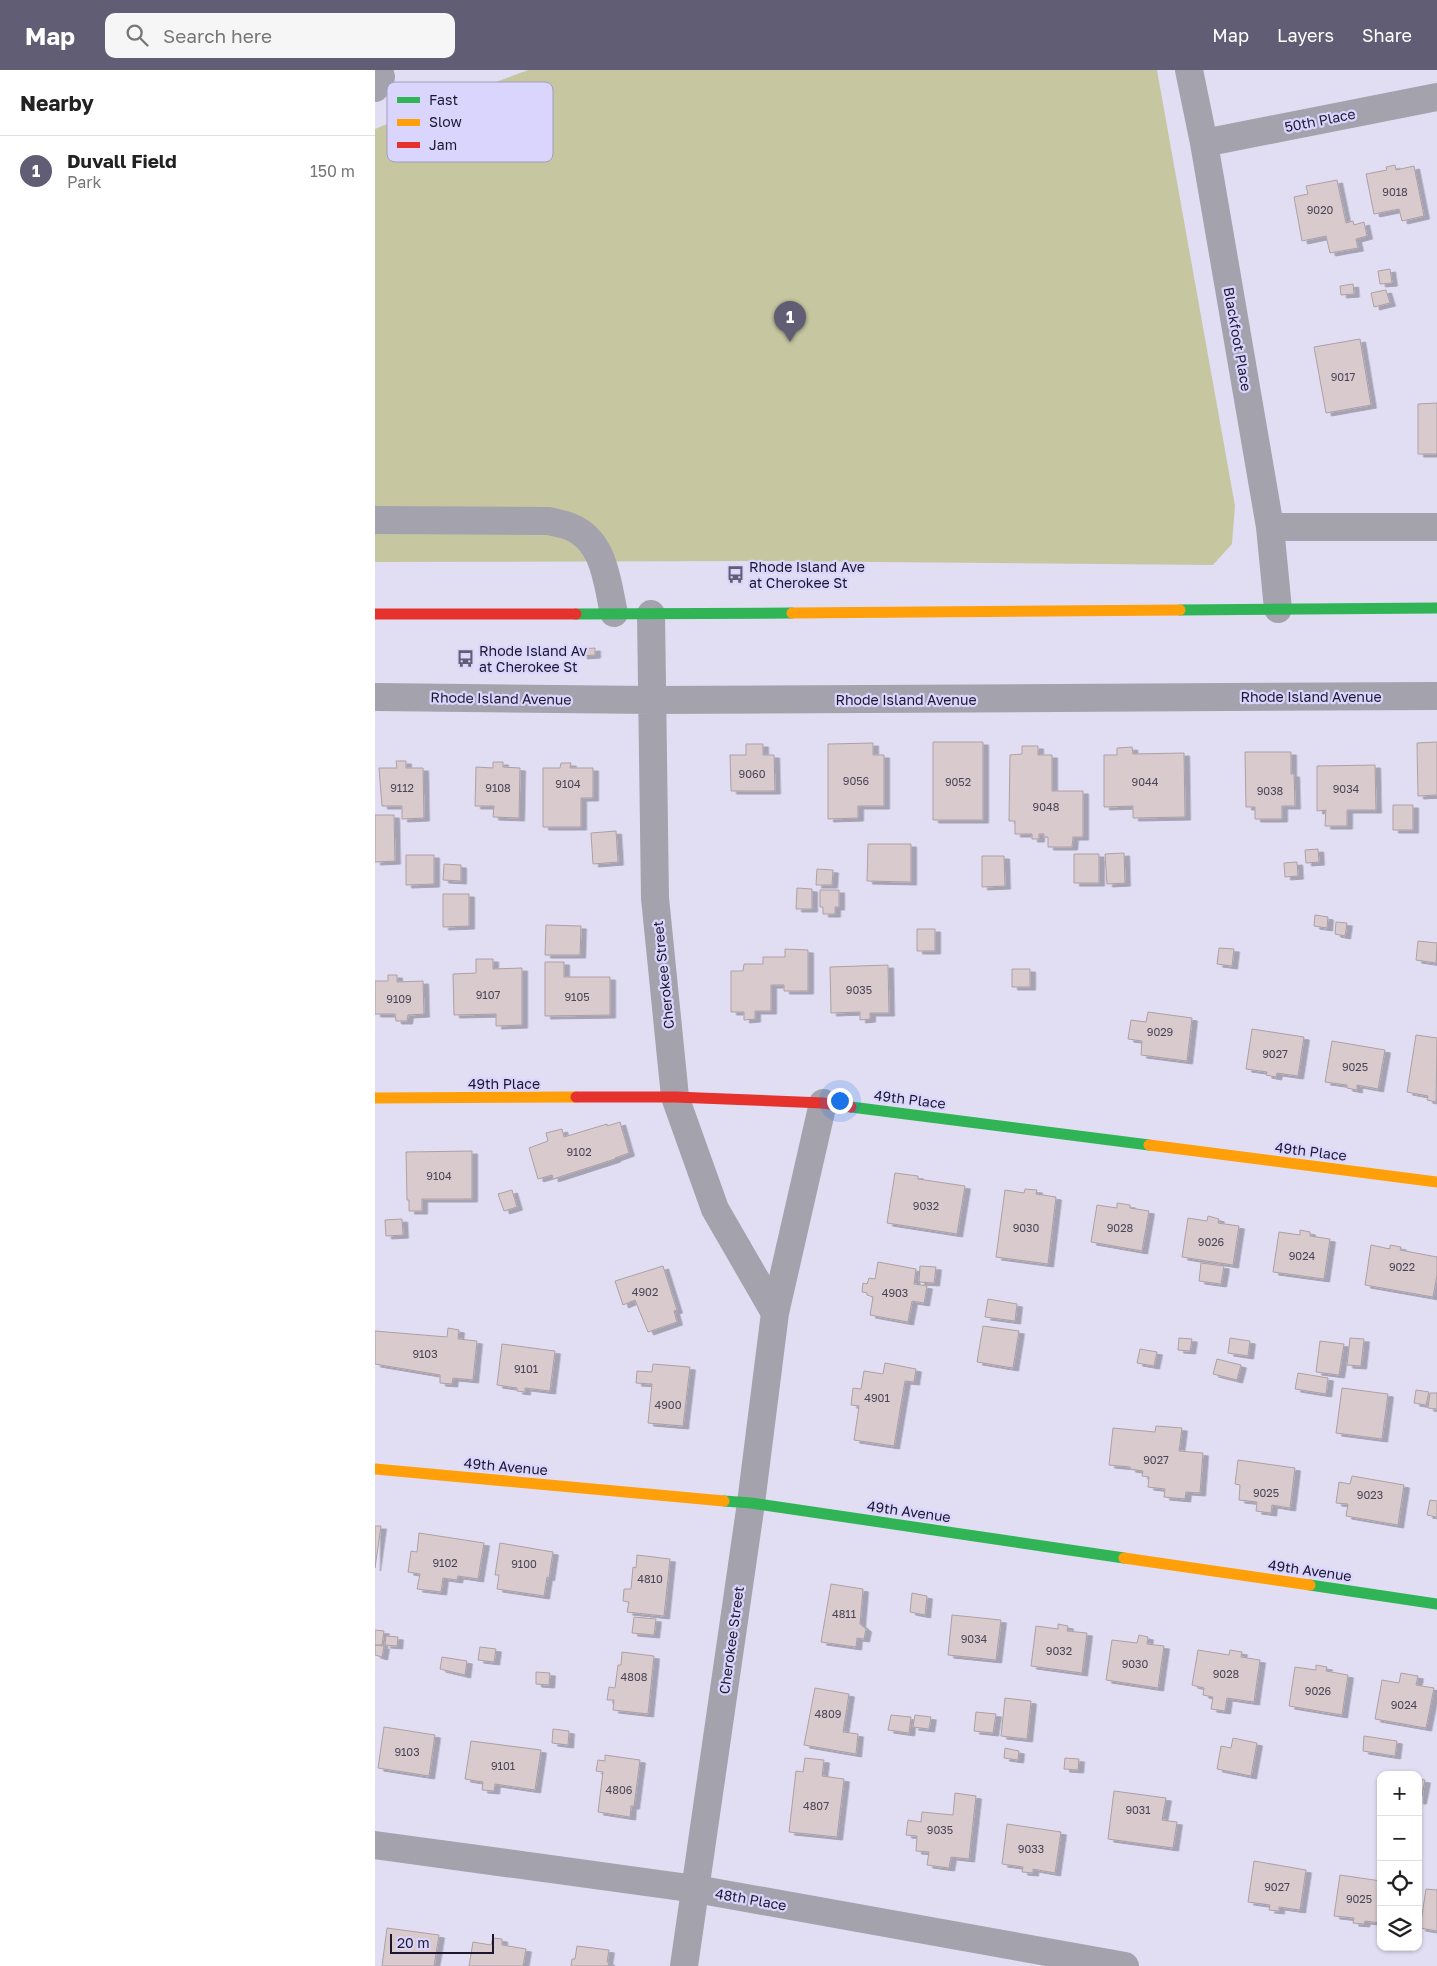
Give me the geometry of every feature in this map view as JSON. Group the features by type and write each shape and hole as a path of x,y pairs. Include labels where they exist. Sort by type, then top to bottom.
{"street":[{"path":"375,88 381,77 379,70"},
{"name":"Blackfoot Place","path":"1189,70 1204,143 1270,527 1277,610"},
{"name":"50th Place","path":"1204,143 1437,98"},
{"path":"375,520 549,521 573,528 595,545 602,562 614,613"},
{"path":"1270,527 1437,527"},
{"path":"375,614 651,614 1437,608"},
{"name":"Cherokee Street","path":"651,614 655,898 675,1098 715,1209 775,1313"},
{"name":"Rhode Island Avenue","path":"375,697 652,700 1437,696"},
{"name":"49th Place","path":"375,1098 675,1098 823,1103 1437,1182"},
{"name":"Cherokee Street","path":"684,1966 751,1504 775,1313 823,1103"},
{"name":"49th Avenue","path":"375,1468 751,1504 1437,1604"},
{"name":"48th Place","path":"375,1845 696,1889 1125,1966"}],"green space":[{"path":"528,70 1157,70 1235,506 1232,544 1213,565 760,561 375,562 375,129 387,124 387,162 553,162 553,82 496,82"}],"building":[{"path":"1395,165 1396,170 1414,166 1424,216 1402,221 1399,209 1374,214 1366,174 1387,170 1386,167"},
{"path":"1337,180 1346,223 1353,221 1354,225 1364,222 1367,236 1356,239 1358,248 1330,253 1326,236 1302,241 1294,197 1308,194 1306,186"},
{"path":"1390,269 1392,283 1380,284 1378,271"},
{"path":"1353,284 1354,294 1341,295 1340,286"},
{"path":"1386,290 1390,303 1374,307 1371,293"},
{"path":"1360,339 1371,405 1326,413 1314,347"},
{"path":"1437,403 1437,454 1418,454 1418,404"},
{"path":"595,648 595,655 582,656 581,649"},
{"path":"933,742 983,742 983,820 933,820"},
{"path":"1437,742 1437,795 1418,796 1417,743"},
{"path":"873,743 873,755 884,755 884,806 858,806 858,818 828,819 828,744"},
{"path":"746,744 763,744 763,755 774,755 775,791 731,791 730,755 746,755"},
{"path":"1022,746 1038,746 1038,755 1052,755 1052,791 1083,791 1083,837 1073,837 1072,847 1048,847 1048,837 1044,837 1044,834 1039,834 1039,839 1032,839 1032,834 1015,834 1015,821 1009,821 1010,755 1022,754"},
{"path":"1132,747 1133,754 1184,753 1185,817 1133,818 1133,806 1104,807 1104,755 1117,755 1117,748"},
{"path":"1245,752 1291,752 1291,774 1294,774 1295,806 1282,806 1282,819 1255,819 1255,807 1246,807"},
{"path":"396,761 406,761 406,768 423,768 424,818 402,819 402,806 382,806 379,768 397,768"},
{"path":"493,762 503,762 503,767 520,768 519,818 493,817 494,806 475,806 476,767 493,768"},
{"path":"561,763 571,763 570,768 593,768 593,798 581,798 581,827 543,827 543,768 560,768"},
{"path":"1375,765 1376,810 1347,810 1347,826 1325,826 1326,810 1317,811 1317,766"},
{"path":"1393,805 1413,805 1413,830 1393,830"},
{"path":"375,815 394,815 395,861 375,862"},
{"path":"616,831 618,862 593,864 591,833"},
{"path":"868,844 911,844 911,882 867,881"},
{"path":"1318,849 1319,862 1306,863 1305,850"},
{"path":"1124,853 1125,883 1107,884 1105,854"},
{"path":"1074,854 1099,854 1099,883 1074,883"},
{"path":"406,855 434,855 434,884 406,885"},
{"path":"982,856 1004,856 1005,886 982,887"},
{"path":"1297,862 1298,876 1285,877 1284,863"},
{"path":"444,864 461,865 461,881 443,880"},
{"path":"817,869 833,870 832,885 816,885"},
{"path":"797,888 812,889 812,909 796,909"},
{"path":"820,890 839,890 839,907 835,907 835,914 823,914 823,907 820,907"},
{"path":"443,894 469,894 469,926 443,927"},
{"path":"1315,915 1328,917 1327,928 1314,926"},
{"path":"1336,922 1347,923 1345,936 1335,934"},
{"path":"546,925 581,926 580,955 545,955"},
{"path":"917,929 935,929 935,951 917,951"},
{"path":"1418,941 1437,943 1436,963 1416,960"},
{"path":"1219,948 1234,949 1232,966 1217,964"},
{"path":"785,949 808,950 808,991 784,991 784,985 771,985 771,1011 755,1011 755,1019 744,1020 744,1012 731,1012 731,971 743,971 744,964 763,964 763,957 785,957"},
{"path":"476,959 493,959 493,969 522,968 522,1025 496,1026 496,1014 454,1015 453,974 476,973"},
{"path":"545,962 564,962 564,977 610,977 610,1015 545,1016"},
{"path":"888,965 889,1013 870,1013 870,1019 860,1020 860,1012 831,1013 830,967"},
{"path":"1012,969 1030,969 1030,987 1012,987"},
{"path":"388,975 397,975 397,982 423,981 424,1014 408,1015 407,1021 396,1021 395,1014 375,1014 375,981 388,981"},
{"path":"1148,1012 1192,1018 1187,1061 1141,1055 1142,1041 1128,1039 1131,1020 1146,1022"},
{"path":"1252,1029 1304,1037 1298,1076 1277,1073 1276,1077 1266,1075 1267,1072 1246,1069"},
{"path":"1416,1035 1437,1038 1436,1102 1427,1100 1428,1096 1407,1092"},
{"path":"1332,1041 1385,1050 1378,1089 1357,1085 1357,1090 1347,1088 1347,1085 1325,1082"},
{"path":"620,1122 629,1153 553,1179 552,1175 538,1179 529,1148 548,1141 546,1133 562,1129 564,1137"},
{"path":"472,1151 472,1199 422,1199 422,1211 409,1211 406,1152"},
{"path":"895,1173 918,1176 918,1179 965,1186 957,1234 887,1223"},
{"path":"1025,1189 1037,1190 1036,1194 1056,1197 1048,1264 996,1257 1005,1190 1024,1193"},
{"path":"512,1190 517,1207 504,1211 498,1194"},
{"path":"1117,1203 1130,1205 1130,1208 1149,1211 1142,1251 1091,1242 1097,1205 1117,1208"},
{"path":"1208,1216 1219,1219 1218,1223 1239,1226 1233,1265 1182,1257 1188,1218 1207,1221"},
{"path":"402,1219 403,1235 386,1236 385,1220"},
{"path":"1300,1230 1310,1232 1310,1236 1330,1239 1324,1279 1273,1272 1279,1232 1300,1235"},
{"path":"1371,1245 1390,1249 1390,1245 1401,1247 1400,1250 1437,1257 1437,1275 1433,1297 1365,1285"},
{"path":"878,1262 916,1269 914,1284 927,1286 924,1303 912,1301 908,1322 870,1315 873,1297 862,1292 863,1283 867,1284 869,1278 875,1279"},
{"path":"1201,1263 1224,1266 1221,1284 1199,1281"},
{"path":"663,1266 677,1310 674,1311 677,1322 648,1332 635,1300 623,1305 615,1281"},
{"path":"920,1266 936,1267 934,1283 919,1282"},
{"path":"988,1299 1017,1304 1015,1321 985,1317"},
{"path":"983,1326 1019,1331 1013,1368 977,1362"},
{"path":"448,1328 459,1330 458,1339 477,1341 473,1380 453,1378 452,1384 440,1383 440,1375 375,1364 375,1331 447,1337"},
{"path":"1179,1338 1192,1339 1190,1351 1178,1350"},
{"path":"1230,1338 1250,1341 1248,1356 1228,1353"},
{"path":"1350,1338 1364,1339 1361,1366 1347,1365"},
{"path":"1320,1341 1344,1344 1339,1375 1316,1372"},
{"path":"502,1344 555,1351 550,1391 525,1388 525,1392 517,1391 517,1388 497,1385"},
{"path":"1140,1349 1157,1352 1154,1366 1137,1363"},
{"path":"1217,1359 1241,1365 1237,1380 1213,1374"},
{"path":"885,1363 916,1369 914,1382 905,1381 894,1446 854,1440 859,1406 851,1405 853,1388 861,1389 864,1371 883,1374"},
{"path":"653,1364 690,1367 683,1426 648,1423 652,1384 636,1383 637,1371 652,1372"},
{"path":"1298,1373 1328,1378 1326,1394 1295,1389"},
{"path":"1342,1388 1388,1394 1382,1439 1336,1433"},
{"path":"1416,1390 1429,1392 1426,1405 1414,1403"},
{"path":"1430,1393 1437,1393 1437,1409 1428,1408"},
{"path":"1156,1426 1182,1428 1179,1451 1203,1453 1200,1493 1186,1492 1185,1499 1164,1497 1165,1489 1148,1487 1149,1477 1142,1476 1143,1471 1130,1469 1130,1467 1109,1465 1113,1428 1155,1432"},
{"path":"1238,1460 1295,1468 1290,1508 1272,1505 1271,1513 1256,1511 1257,1502 1239,1500 1240,1485 1235,1484"},
{"path":"1352,1476 1404,1485 1398,1525 1346,1516 1348,1504 1336,1503 1339,1482 1350,1484"},
{"path":"1430,1500 1437,1501 1437,1517 1427,1515"},
{"path":"375,1526 381,1526 375,1568"},
{"path":"419,1533 484,1543 478,1579 458,1576 457,1580 443,1578 441,1592 417,1589 420,1574 408,1572 411,1551 417,1552"},
{"path":"500,1543 553,1552 544,1596 497,1589 499,1575 495,1575"},
{"path":"637,1555 670,1559 664,1616 627,1612 629,1602 623,1601 624,1589 631,1589 633,1567 636,1568"},
{"path":"831,1584 863,1589 860,1624 866,1629 864,1639 857,1638 856,1647 821,1642"},
{"path":"912,1593 927,1596 925,1615 910,1612"},
{"path":"952,1615 1001,1620 996,1660 948,1655"},
{"path":"634,1617 656,1619 654,1635 632,1633"},
{"path":"1058,1624 1068,1626 1067,1631 1087,1633 1082,1673 1031,1666 1036,1626 1058,1629"},
{"path":"375,1630 384,1631 382,1645 375,1645"},
{"path":"1139,1635 1148,1637 1147,1644 1164,1646 1158,1688 1106,1680 1112,1640 1137,1643"},
{"path":"386,1636 398,1637 397,1646 385,1645"},
{"path":"375,1645 384,1646 382,1657 375,1655"},
{"path":"480,1647 496,1649 494,1662 478,1660"},
{"path":"1198,1650 1229,1655 1230,1650 1242,1652 1241,1657 1260,1660 1254,1702 1227,1698 1225,1711 1211,1709 1213,1697 1203,1695 1204,1688 1192,1685"},
{"path":"622,1652 654,1656 648,1714 613,1710 614,1700 607,1700 609,1687 615,1688"},
{"path":"442,1657 467,1661 465,1675 440,1669"},
{"path":"1316,1665 1327,1667 1326,1671 1348,1675 1342,1715 1289,1706 1295,1667 1316,1670"},
{"path":"536,1672 550,1673 549,1685 536,1684"},
{"path":"1401,1673 1418,1676 1416,1685 1434,1688 1426,1728 1375,1719 1382,1680 1399,1683"},
{"path":"815,1688 849,1694 843,1732 858,1734 856,1754 804,1745"},
{"path":"1005,1698 1031,1701 1027,1739 1001,1736"},
{"path":"976,1712 996,1714 993,1733 974,1731"},
{"path":"891,1715 911,1717 909,1733 888,1730"},
{"path":"915,1715 931,1717 929,1729 913,1727"},
{"path":"384,1727 435,1735 429,1776 378,1768"},
{"path":"553,1729 569,1731 568,1745 552,1743"},
{"path":"1364,1736 1397,1741 1395,1756 1363,1751"},
{"path":"1233,1738 1257,1743 1251,1776 1217,1769 1221,1746 1231,1748"},
{"path":"471,1741 541,1750 535,1790 495,1784 494,1791 482,1790 483,1782 465,1779"},
{"path":"1005,1748 1019,1751 1018,1760 1004,1758"},
{"path":"605,1755 640,1760 634,1806 631,1806 630,1817 598,1812 603,1772 596,1771 598,1760 605,1761"},
{"path":"805,1758 824,1760 822,1776 844,1779 837,1837 789,1832 796,1771 803,1772"},
{"path":"1065,1758 1079,1759 1078,1770 1064,1769"},
{"path":"1422,1780 1425,1780 1422,1796"},
{"path":"1114,1791 1166,1798 1162,1820 1177,1822 1173,1848 1108,1839"},
{"path":"955,1793 976,1796 969,1859 951,1857 949,1868 927,1865 929,1852 916,1851 917,1836 906,1835 908,1820 921,1822 922,1812 953,1815"},
{"path":"1007,1824 1061,1832 1055,1873 1033,1869 1033,1873 1022,1872 1023,1867 1002,1864"},
{"path":"1254,1861 1306,1870 1300,1910 1279,1907 1279,1911 1269,1910 1270,1905 1248,1902"},
{"path":"1340,1875 1377,1880 1377,1922 1365,1921 1364,1924 1353,1923 1354,1918 1334,1916"},
{"path":"1426,1889 1437,1890 1437,1931 1422,1928"},
{"path":"387,1928 439,1935 434,1966 382,1966"},
{"path":"493,1938 502,1939 502,1945 526,1949 523,1966 469,1966 473,1942 491,1945"},
{"path":"577,1946 609,1950 608,1966 571,1966 572,1959 575,1959"}],"traffic: fast":[{"path":"1180,610 1437,608"},
{"path":"576,614 792,613"},
{"path":"851,1107 1149,1145"},
{"path":"724,1501 751,1503 1124,1558"},
{"path":"1310,1585 1437,1604"}],"traffic: slow":[{"path":"792,613 1180,610"},
{"path":"375,1098 576,1097"},
{"path":"1149,1145 1437,1182"},
{"path":"375,1469 724,1501"},
{"path":"1124,1558 1310,1585"}],"traffic: jam":[{"path":"375,614 576,614"},
{"path":"576,1097 675,1097 823,1103 851,1107"}],"place":[{"name":"Duvall Field","path":"790,342"},
{"name":"Rhode Island Ave at Cherokee St","path":"735,574"},
{"name":"Rhode Island Av at Cherokee St","path":"465,658"}]}
